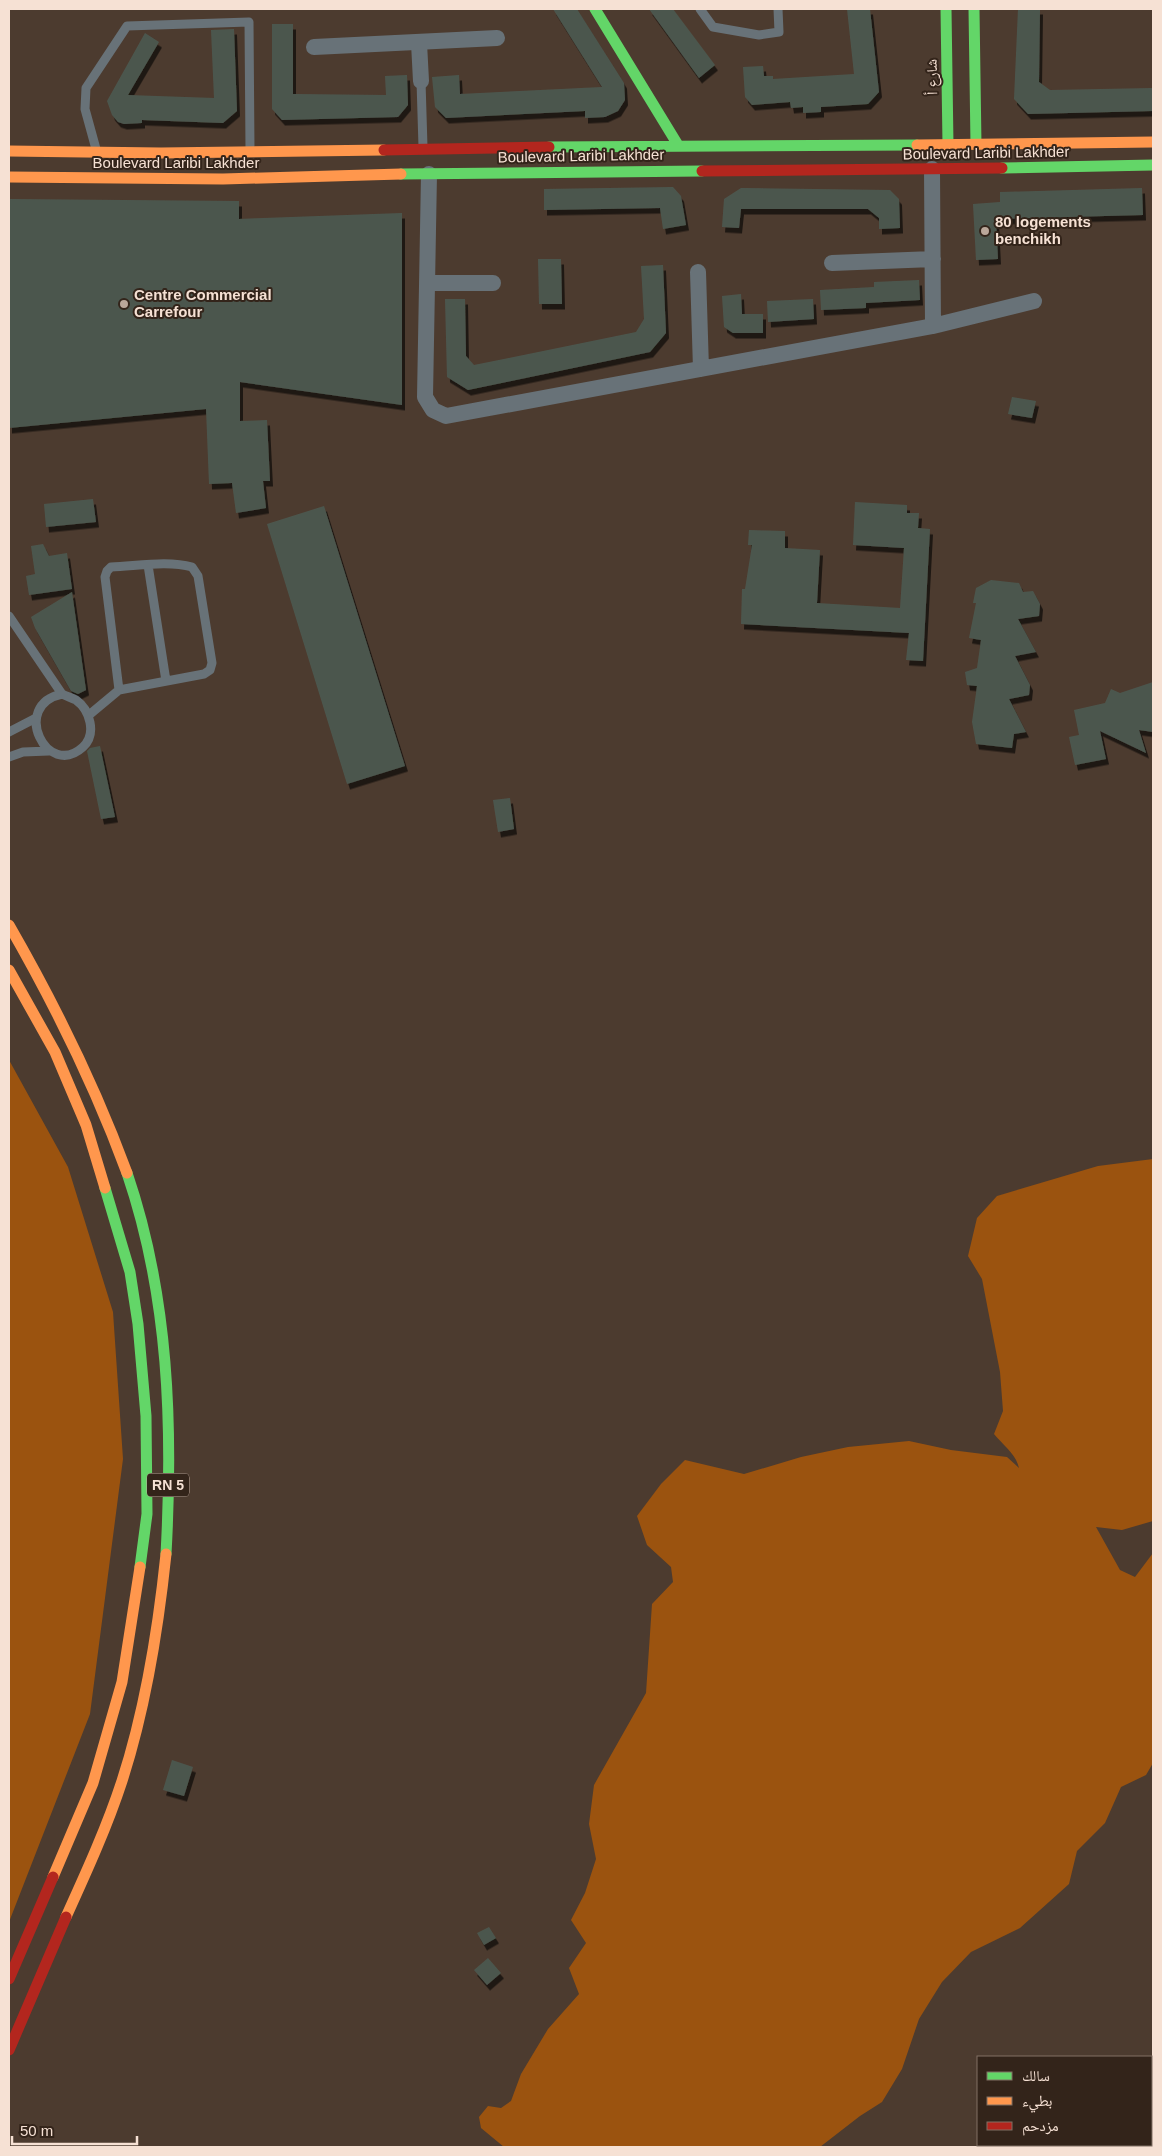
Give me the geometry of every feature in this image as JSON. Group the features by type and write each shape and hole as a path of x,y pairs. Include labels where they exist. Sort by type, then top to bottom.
{"main road":[{"path":"595,9 694,170"},
{"name":"شارع أ","path":"946,9 963,155"},
{"path":"963,155 974,9"},
{"path":"692,142 694,170"},
{"name":"Boulevard Laribi Lakhder","path":"9,151 250,152 678,145 692,142 1153,165"},
{"name":"Boulevard Laribi Lakhder","path":"9,177 223,179 694,170 932,169 963,155 1153,142"},
{"name":"RN 5","path":"9,925 70,1036 118,1147 141,1214 156,1280 170,1418 166,1549 151,1666 138,1727 122,1780 100,1841 9,2050"},
{"name":"RN 5","path":"9,970 55,1052 86,1125 130,1272 138,1324 146,1416 147,1514 122,1682 93,1783 9,1979"}],"street":[{"path":"314,47 497,38"},
{"path":"419,43 421,81"},
{"path":"932,169 933,326"},
{"path":"429,174 425,397 433,410 446,416 933,326 1034,301"},
{"path":"832,263 933,259"},
{"path":"698,272 701,369"},
{"path":"427,283 493,283"}],"lane":[{"path":"700,9 713,27 759,35 779,32 778,9"},
{"path":"97,152 85,109 86,88 127,26 249,22 250,152"},
{"path":"421,81 424,149"},
{"path":"89,715 119,690 204,674 210,670 212,663 198,576 192,567 184,564 148,565 111,567 107,571 105,577 119,690"},
{"path":"148,565 166,680"},
{"path":"9,616 62,694 76,700 89,715 90,735 86,744 78,752 59,756 49,751 42,744 37,732 36,718 39,707 43,703 54,696 62,694"},
{"path":"9,732 36,718"},
{"path":"9,757 23,752 49,751"}],"shaded area":[{"path":"9,1060 68,1167 113,1312 123,1459 90,1714 9,1922"},
{"path":"1153,1159 1153,1521 1122,1530 1096,1527 1120,1570 1135,1577 1153,1553 1153,1763 1146,1775 1121,1787 1105,1823 1077,1851 1069,1884 1020,1928 971,1952 942,1982 919,2019 902,2069 882,2102 860,2116 820,2147 504,2147 481,2128 479,2117 488,2106 501,2108 511,2101 521,2074 548,2029 579,1994 569,1968 586,1943 571,1920 585,1893 596,1859 589,1824 594,1785 646,1693 652,1604 673,1582 671,1567 647,1545 637,1516 661,1484 685,1460 744,1474 801,1457 848,1447 909,1441 951,1450 1007,1457 1019,1468 1012,1454 994,1434 1003,1411 1000,1372 982,1279 968,1256 977,1218 997,1196 1098,1166"}],"building":[{"path":"553,9 577,9 624,83 625,100 618,111 605,117 585,118 585,111 446,118 435,107 432,77 459,75 460,94 602,87"},
{"path":"649,9 673,9 715,65 699,78"},
{"path":"847,9 870,9 879,92 868,104 821,107 821,112 803,113 803,107 791,108 790,102 752,105 745,97 743,67 763,66 764,76 773,76 773,79 854,74"},
{"path":"1018,9 1040,9 1039,82 1050,90 1153,88 1153,111 1028,114 1014,99"},
{"path":"272,24 293,24 293,94 386,95 385,76 407,75 408,105 398,117 282,120 272,109"},
{"path":"234,29 237,111 223,123 142,120 142,123 124,124 118,122 112,115 107,101 145,33 159,42 128,95 214,98 211,30"},
{"path":"673,187 681,196 686,225 663,229 660,208 544,210 544,189"},
{"path":"741,188 890,190 899,199 900,228 879,229 879,218 868,209 741,209 739,228 722,227 724,199"},
{"path":"1142,188 1143,215 996,219 998,259 976,260 973,204 1000,202 1000,192"},
{"path":"9,199 239,201 239,219 402,213 402,405 240,382 240,421 267,420 270,481 263,481 266,508 236,513 232,483 209,484 206,409 9,428"},
{"path":"538,259 561,259 562,304 539,304"},
{"path":"663,265 666,333 650,352 468,390 447,377 445,299 465,299 466,356 474,365 636,332 644,319 641,266"},
{"path":"919,280 920,300 866,303 866,308 821,310 820,290 874,287 874,282"},
{"path":"741,294 742,314 763,314 763,333 733,333 724,327 722,296"},
{"path":"813,299 814,319 768,322 767,301"},
{"path":"1012,397 1036,401 1032,418 1008,414"},
{"path":"93,499 96,522 46,527 44,504"},
{"path":"855,502 907,505 907,513 919,513 918,528 930,529 923,661 906,660 909,633 741,624 742,589 745,589 752,545 748,545 749,530 785,531 785,548 820,550 817,603 900,608 904,548 853,545"},
{"path":"324,506 405,766 347,784 267,524"},
{"path":"43,544 49,556 67,553 72,589 29,595 26,576 35,574 31,546"},
{"path":"991,580 1019,583 1023,592 1033,591 1040,604 1039,616 1018,619 1036,652 1015,656 1030,685 1029,695 1009,699 1026,732 1014,734 1012,748 976,744 972,722 977,686 967,685 965,672 977,668 981,640 969,638 976,603 973,603 976,588"},
{"path":"72,592 86,690 78,694 71,691 35,628 31,617"},
{"path":"1153,682 1153,732 1139,730 1146,753 1100,731 1106,759 1075,765 1069,737 1079,735 1074,710 1105,703 1111,689 1120,693"},
{"path":"100,746 115,817 101,819 87,751 90,748"},
{"path":"510,798 514,829 498,832 493,800"},
{"path":"172,1760 193,1767 184,1796 163,1790"},
{"path":"489,1927 496,1938 484,1945 477,1933"},
{"path":"488,1958 501,1973 487,1985 474,1970"}],"traffic: fast":[{"path":"595,9 678,145"},
{"path":"946,9 948,145"},
{"path":"974,9 976,145"},
{"path":"549,147 917,145"},
{"path":"1002,168 1153,165"},
{"path":"401,174 702,171"},
{"path":"127,1173 141,1219 152,1266 165,1362 169,1458 166,1554"},
{"path":"105,1188 130,1272 138,1324 146,1416 147,1514 140,1567"}],"traffic: slow":[{"path":"917,145 1153,142"},
{"path":"9,151 161,153 384,150"},
{"path":"9,177 223,179 401,174"},
{"path":"9,925 42,985 88,1077 127,1173"},
{"path":"9,970 55,1052 86,1125 105,1188"},
{"path":"66,1917 110,1815 138,1725 150,1669 166,1554"},
{"path":"53,1877 93,1783 122,1682 140,1567"}],"traffic: jam":[{"path":"384,150 549,147"},
{"path":"702,171 1002,168"},
{"path":"9,1979 53,1877"},
{"path":"9,2050 66,1917"}],"place":[{"name":"80 logements benchikh","path":"985,231"},
{"name":"Centre Commercial Carrefour","path":"124,304"}]}
